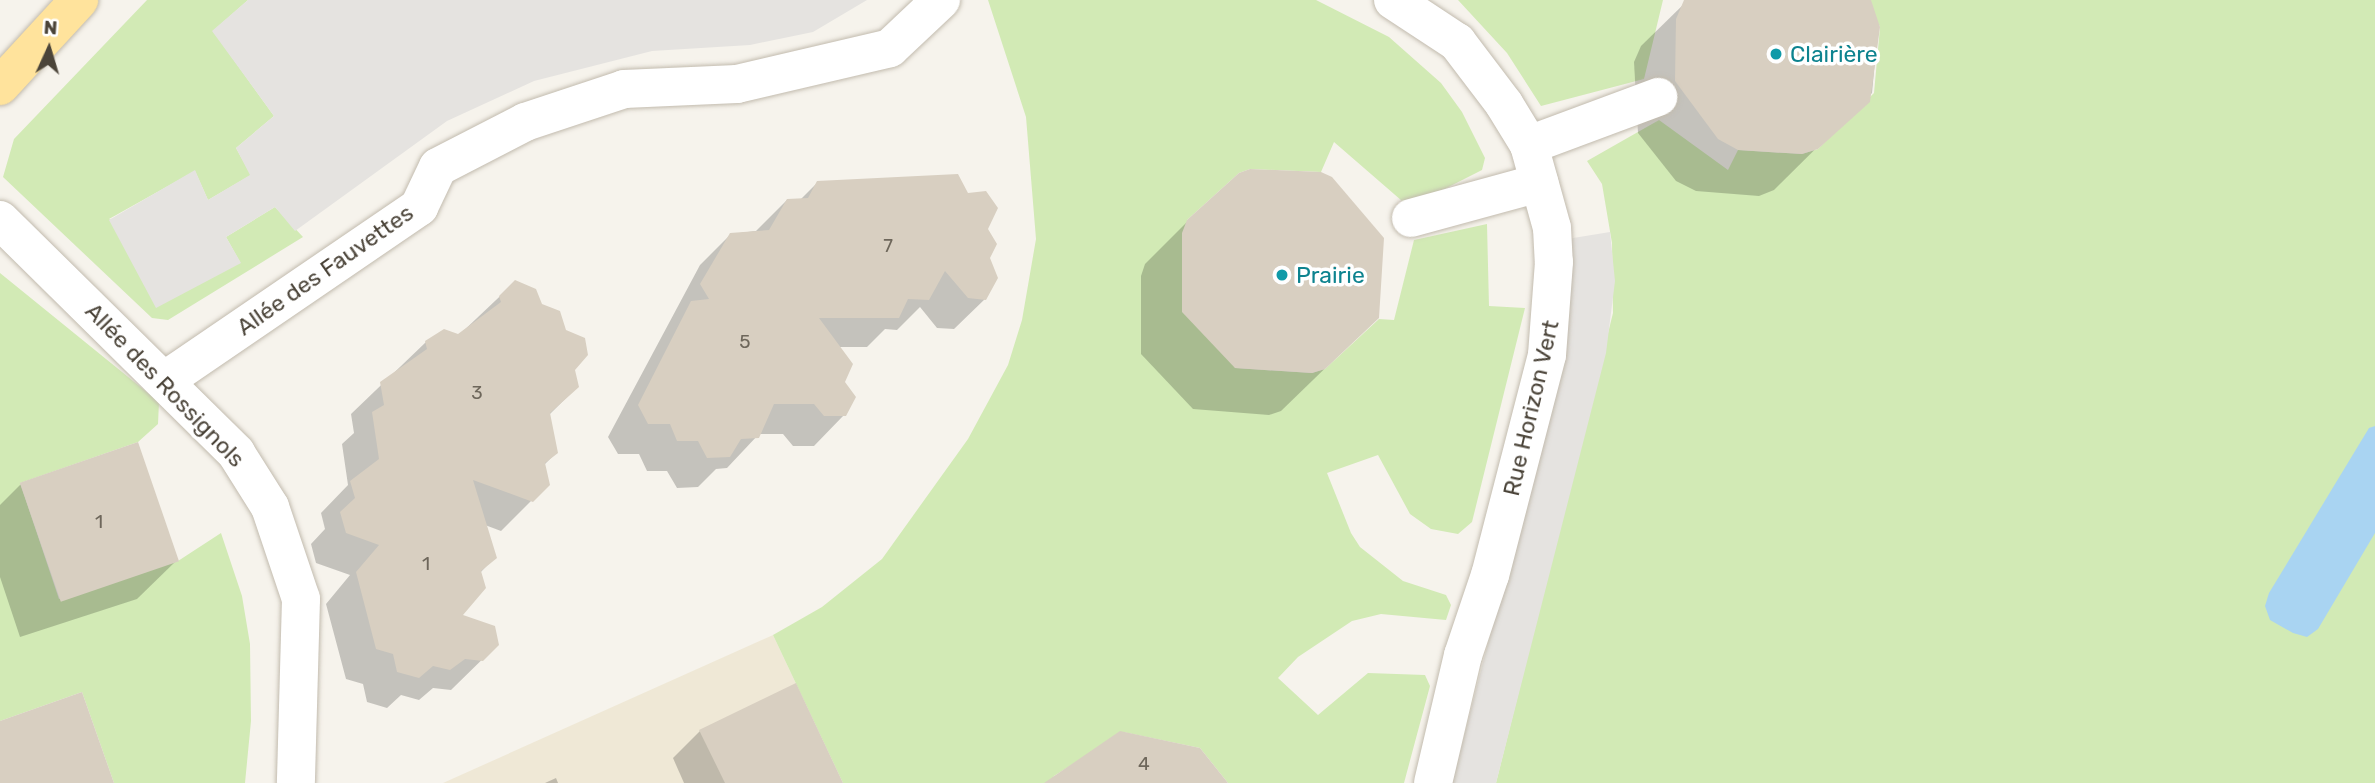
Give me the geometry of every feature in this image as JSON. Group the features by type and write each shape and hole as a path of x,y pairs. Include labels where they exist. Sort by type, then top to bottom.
{"main road":[{"path":"0,86 79,0"}],"street":[{"name":"Allée des Fauvettes","path":"164,381 419,207 438,167 525,122 624,89 737,83 890,48 941,0"},
{"name":"Rue Horizon Vert","path":"1393,0 1457,43 1504,104 1529,145 1552,228 1555,262 1547,355 1490,575 1463,655 1433,783"},
{"path":"1529,145 1658,97"},
{"path":"1411,218 1539,183"},
{"name":"Allée des Rossignols","path":"0,220 236,453 264,496 302,599 296,783"}],"shaded area":[{"path":"248,0 867,0 813,32 750,45 652,51 534,81 447,121 295,231 275,207 226,237 241,263 156,308 109,220 195,170 208,200 250,175 236,148 274,116 212,31"},
{"path":"1610,232 1615,281 1606,353 1496,783 1452,783 1563,352 1567,239"},
{"path":"773,635 843,783 443,783"}],"green space":[{"path":"147,0 248,0 213,31 274,116 236,148 251,175 208,200 195,171 109,219 240,262 226,237 275,207 303,237 168,320 152,318 3,177 14,139"},
{"path":"988,0 1316,0 1389,37 1441,83 1462,112 1485,158 1482,170 1409,207 1334,142 1321,172 1250,169 1239,173 1187,220 1235,368 1312,373 1325,369 1379,319 1394,320 1414,240 1487,224 1489,306 1525,308 1472,522 1458,534 1431,529 1410,514 1378,455 1327,473 1351,533 1360,547 1403,581 1446,595 1451,605 1446,620 1381,614 1352,621 1298,657 1278,678 1318,715 1368,673 1425,675 1430,686 1404,783 1228,783 1200,748 1123,732 1054,776 1051,783 843,783 773,635 822,607 882,559 968,439 1008,365 1022,320 1036,239 1026,117"},
{"path":"1458,0 1663,0 1644,79 1541,106 1507,53"},
{"path":"1867,0 2375,0 2375,783 1496,783 1613,313 1612,243 1602,184 1587,161 1659,120 1728,170 1738,150 1802,154 1818,149 1874,93 1880,27"},
{"path":"0,273 159,402 158,424 138,442 20,483 59,599 178,561 221,533 242,596 250,644 251,721 245,783 114,783 82,692 0,721"}],"water":[{"path":"2375,426 2375,533 2318,629 2307,637 2293,633 2270,620 2265,606 2269,593 2369,428"}],"building":[{"name":"Clairière","path":"1684,0 1871,0 1880,27 1870,102 1818,149 1802,154 1738,150 1718,139 1675,81 1676,19"},
{"name":"Prairie","path":"1250,169 1321,172 1332,177 1384,238 1379,318 1325,369 1312,373 1235,368 1182,312 1182,233 1187,220 1239,173"},
{"path":"958,174 968,193 986,191 998,208 988,229 997,244 990,258 998,278 986,300 968,298 945,271 929,300 908,299 899,318 819,318 853,364 845,382 856,397 846,416 824,416 814,404 774,404 759,438 741,439 730,457 707,458 698,441 677,441 670,424 648,424 638,405 691,301 709,299 700,284 730,233 769,230 787,199 808,198 817,181"},
{"path":"515,280 536,289 542,304 560,311 566,330 585,338 588,355 575,370 579,387 550,413 558,453 545,463 550,485 533,502 473,480 497,558 481,571 486,588 463,615 495,626 499,645 483,661 465,659 450,670 433,666 419,678 397,672 393,654 376,649 356,572 379,545 346,533 340,512 355,498 350,481 379,459 372,412 384,405 380,382 427,349 425,341 444,329 458,334 501,302 499,296"},
{"path":"138,442 179,561 61,602 20,483"},
{"path":"796,683 843,783 725,783 699,730"},
{"path":"82,692 114,783 0,783 0,721"},
{"path":"1120,731 1200,748 1228,783 1044,783"}],"place":[{"name":"Clairière","path":"1776,54"},
{"name":"Prairie","path":"1282,275"}]}
